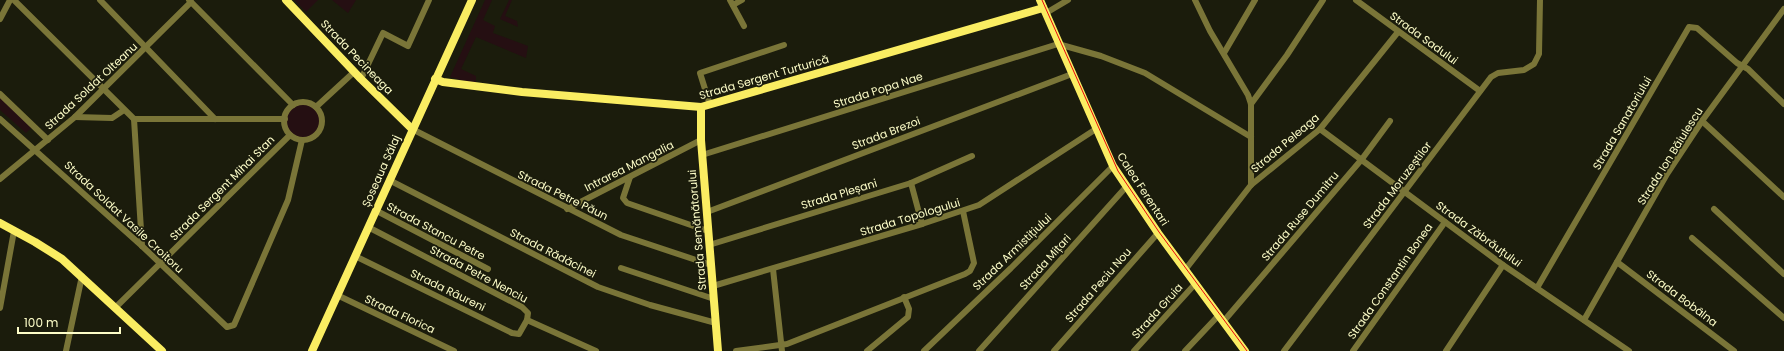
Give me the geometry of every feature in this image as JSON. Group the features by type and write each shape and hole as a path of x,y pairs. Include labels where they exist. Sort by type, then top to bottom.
{"street":[{"path":"0,19 10,0"},
{"path":"14,0 134,119 284,119"},
{"path":"100,0 215,119"},
{"name":"Strada Pecineaga","path":"286,0 354,72 412,129"},
{"path":"361,79 383,33 408,46 430,0"},
{"name":"Șoseaua Sălaj","path":"312,351 472,0"},
{"path":"742,0 732,2 744,26"},
{"name":"Strada Sergent Turturică","path":"435,79 443,82 522,92 701,107 1068,0"},
{"path":"1195,0 1210,31 1245,87 1251,104 1251,185"},
{"path":"1224,53 1255,0"},
{"path":"1251,104 1291,49 1323,0"},
{"name":"Strada Sadului","path":"1356,0 1480,92"},
{"name":"Strada Moruzeștilor","path":"1284,351 1494,74 1529,68 1534,64 1539,54 1540,0"},
{"path":"190,1 293,105"},
{"name":"Strada Soldat Olteanu","path":"0,179 75,117 104,90 190,1"},
{"name":"Calea Ferentari","path":"1043,7 1113,166 1158,233 1245,351"},
{"name":"Strada Ion Băiulescu","path":"1584,320 1668,174 1702,121 1784,9"},
{"name":"Strada Sanatoriului","path":"1537,288 1688,28 1691,26 1697,28 1736,63 1743,66"},
{"name":"Strada Peleaga","path":"1185,270 1251,185 1320,128 1398,32"},
{"path":"1059,44 1122,63 1145,73 1251,137"},
{"name":"Strada Popa Nae","path":"702,155 1048,46 1059,44"},
{"path":"710,105 700,73 784,45"},
{"path":"1743,66 1784,104"},
{"path":"316,107 354,72"},
{"name":"Strada Brezoi","path":"707,212 1072,74"},
{"path":"0,94 48,140"},
{"path":"305,102 316,107 322,117 321,129 313,138 302,140 290,135 284,119 289,109 293,105 305,102"},
{"name":"Strada Semănătorului","path":"701,107 702,155 718,351"},
{"path":"75,117 112,118 118,116 124,110"},
{"name":"Strada Soldat Vasile Croitoru","path":"0,119 142,246 225,325 230,327 234,325 288,200 302,140"},
{"path":"134,119 142,246"},
{"name":"Strada Ruse Dumitru","path":"1185,351 1220,319 1362,159 1390,121"},
{"path":"1702,121 1784,197"},
{"name":"Strada Zăbrăuțului","path":"1320,128 1503,265 1629,351"},
{"name":"Strada Petre Păun","path":"412,129 567,209 621,235 711,266"},
{"name":"Strada Topologului","path":"713,286 963,211 987,201 1096,129"},
{"name":"Strada Sergent Mihai Stan","path":"116,307 290,135"},
{"name":"Intrarea Mangalia","path":"567,209 701,140"},
{"name":"Strada Pleșani","path":"709,245 911,183 972,156"},
{"name":"Strada Armistițiului","path":"924,351 1012,268 1113,166"},
{"path":"630,177 623,198 627,203 708,231"},
{"name":"Strada Rădăcinei","path":"389,180 598,287 650,305 716,323"},
{"path":"911,183 922,224"},
{"name":"Strada Mițari","path":"979,351 1126,187"},
{"name":"Strada Stancu Petre","path":"375,210 488,269"},
{"path":"1714,210 1784,274"},
{"path":"736,351 782,348 904,297 965,274 973,267 973,259 963,211"},
{"name":"Strada Constantin Bonea","path":"1353,351 1444,222"},
{"path":"0,223 53,253 82,276 162,351"},
{"name":"Strada Petre Nenciu","path":"368,227 522,307 528,313 527,320 596,351"},
{"path":"0,308 14,231"},
{"name":"Strada Peciu Nou","path":"1054,351 1158,233"},
{"path":"1692,238 1784,318"},
{"name":"Strada Râureni","path":"355,256 512,333 519,334 527,320"},
{"name":"Strada Bobâlna","path":"1617,262 1734,351"},
{"path":"1446,351 1503,265"},
{"path":"620,268 714,299"},
{"path":"773,269 782,348"},
{"path":"66,351 82,276"},
{"name":"Strada Gruia","path":"1134,351 1195,284"},
{"name":"Strada Florica","path":"337,295 454,351"},
{"path":"867,351 908,318 909,309 904,297"}],"shaded area":[{"path":"294,0 318,0 306,12"},
{"path":"332,0 356,0 348,13"},
{"path":"485,0 492,0 483,20 495,26 493,33 528,46 526,58 476,37 461,69 476,76 476,84 450,77"},
{"path":"509,0 512,0 505,16 517,21 518,27 500,19"},
{"path":"0,97 32,127 26,133 0,110"},
{"path":"300,104 306,104 315,109 319,115 319,127 315,133 306,138 300,138 291,133 286,124 286,118 291,109"}],"tram line":[{"path":"1042,0 1118,171 1159,232 1247,351"}]}
